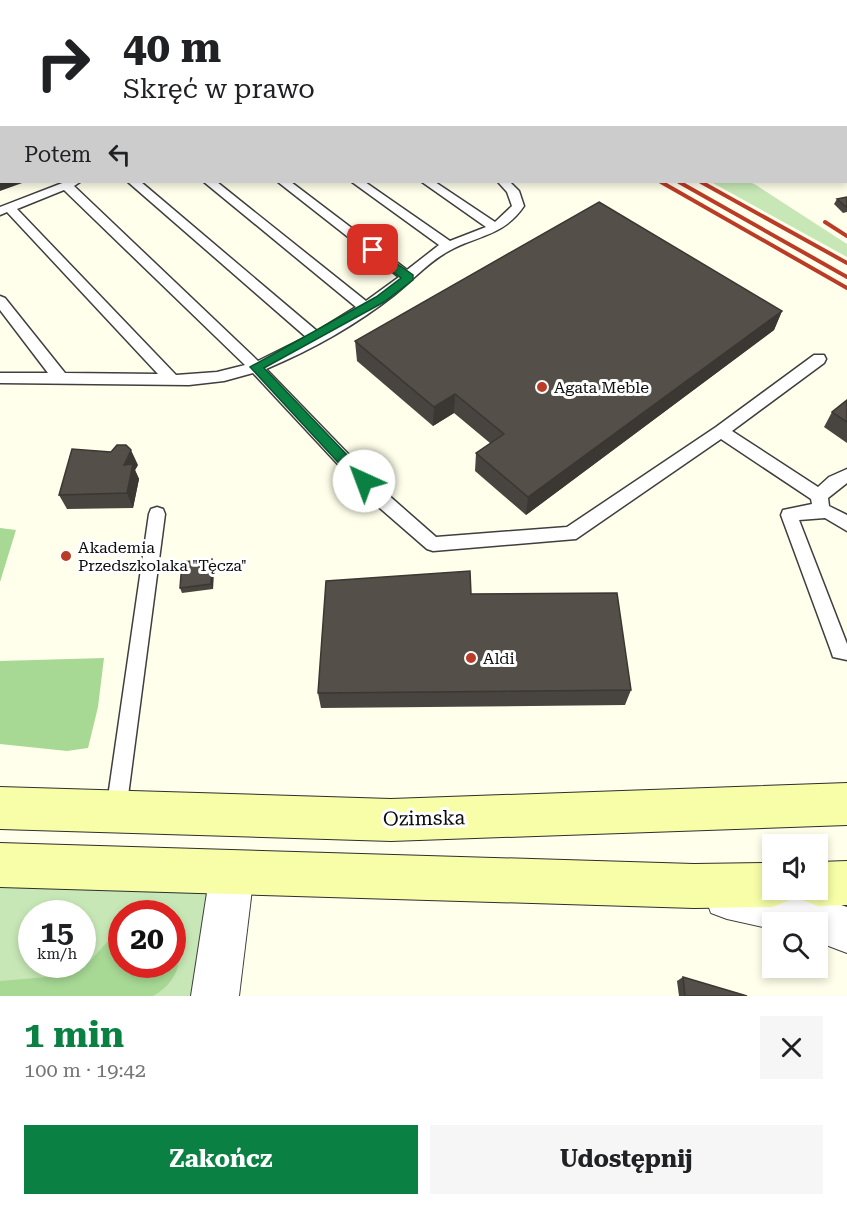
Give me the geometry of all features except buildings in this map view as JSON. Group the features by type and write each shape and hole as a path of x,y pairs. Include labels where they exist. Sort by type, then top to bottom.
{"main road":[{"name":"Ozimska","path":"0,808 391,820 847,804"},
{"path":"0,865 694,886 762,885"},
{"path":"828,884 847,883"}],"street":[{"path":"215,996 232,873"},
{"path":"694,886 733,899 796,912 847,930"}],"lane":[{"path":"172,380 5,209 70,183 256,367 380,498 433,544 570,534 721,431 819,359"},
{"path":"135,183 315,337"},
{"path":"211,183 366,308"},
{"path":"285,183 409,278"},
{"path":"359,183 449,246"},
{"path":"429,183 494,227"},
{"path":"0,378 172,380 219,378 256,367 315,337 397,289 432,257 449,246 507,220 518,206 513,191 505,183"},
{"path":"0,302 61,378"},
{"path":"721,431 847,524"},
{"path":"847,475 835,482 820,502 789,515 840,651 847,652"},
{"path":"116,812 157,514"}],"green space":[{"path":"713,183 752,183 756,185 847,244 847,257"},
{"path":"0,528 16,530 0,582"},
{"path":"104,658 98,707 88,748 67,751 0,744 0,661"},
{"path":"0,865 232,873 215,996 0,996"},
{"path":"108,941 108,978 172,978 163,990 153,996 0,996 0,981 35,978 96,978 96,954"}],"railway":[{"path":"663,183 847,288"},
{"path":"681,183 847,277"},
{"path":"703,183 847,263"},
{"path":"825,222 847,236"}],"place":[{"name":"Agata Meble","path":"542,387"},
{"name":"Akademia Przedszkolaka \"Tęcza\"","path":"66,556"},
{"name":"Aldi","path":"471,658"}],"route":[{"path":"364,481 256,367 300,345 380,299 397,289 409,278 373,250"}]}
